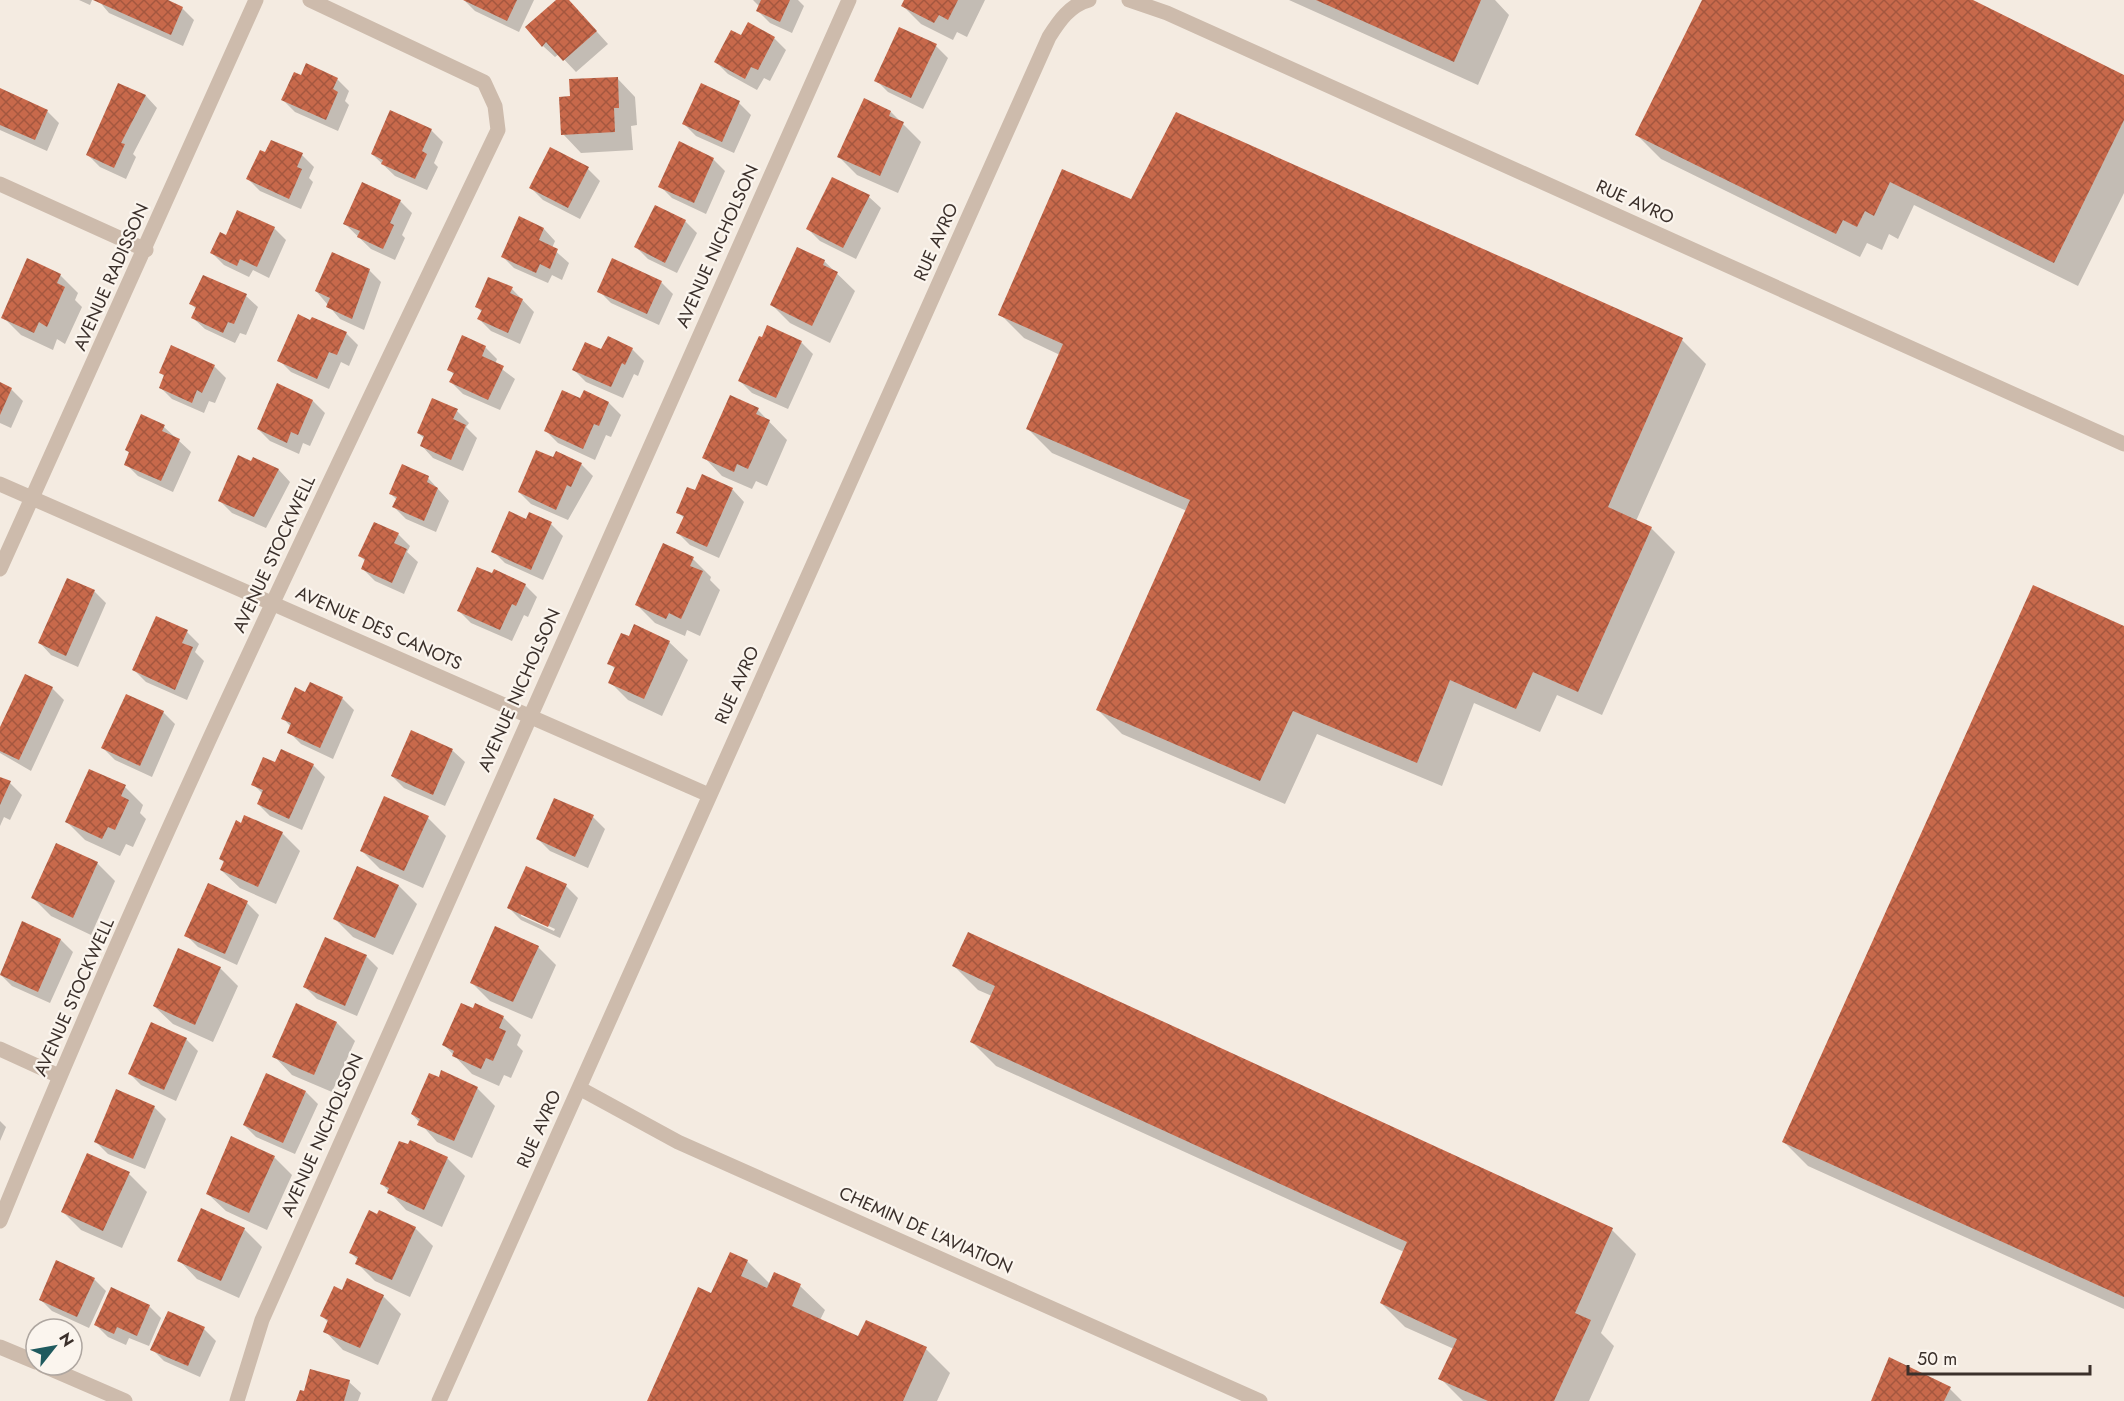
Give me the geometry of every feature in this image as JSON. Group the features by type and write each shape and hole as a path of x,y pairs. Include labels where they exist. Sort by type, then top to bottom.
{"street":[{"name":"AVENUE RADISSON","path":"0,569 146,249 256,0"},
{"name":"AVENUE STOCKWELL","path":"0,1221 59,1076 272,601 498,130 495,106 484,82 310,0"},
{"name":"AVENUE NICHOLSON","path":"237,1401 262,1320 528,717 849,0"},
{"name":"RUE AVRO","path":"439,1401 1049,37 1059,20 1071,9 1089,0"},
{"name":"RUE AVRO","path":"1129,0 1167,13 2124,444"},
{"path":"0,184 146,249"},
{"name":"AVENUE DES CANOTS","path":"0,484 272,601 528,717 709,795"},
{"path":"0,1049 59,1076"},
{"name":"CHEMIN DE L'AVIATION","path":"579,1088 678,1142 1260,1401"},
{"path":"0,1347 24,1357"},
{"path":"70,1377 125,1401"}],"building":[{"path":"93,0 168,0 183,7 171,35"},
{"path":"463,0 517,0 507,21"},
{"path":"556,0 569,0 597,31 563,61 546,42 542,47 525,27"},
{"path":"761,0 790,0 780,22 756,11"},
{"path":"904,0 958,0 948,20 939,15 934,23 901,6"},
{"path":"1316,0 1481,0 1454,62"},
{"path":"1702,0 1973,0 2124,75 2124,120 2054,263 1890,182 1874,216 1865,211 1857,227 1843,220 1836,234 1635,135"},
{"path":"748,22 775,37 758,70 751,67 745,79 714,62 731,30 741,35"},
{"path":"899,27 937,44 911,98 874,81"},
{"path":"306,63 338,78 333,89 338,92 326,120 281,100 294,72 301,75"},
{"path":"618,77 619,108 614,108 615,132 561,135 559,97 570,96 569,79"},
{"path":"118,83 146,95 121,143 125,144 114,168 86,155"},
{"path":"701,83 740,101 722,142 682,124"},
{"path":"0,88 48,110 35,140 0,125"},
{"path":"864,98 891,111 889,116 904,122 880,176 837,157"},
{"path":"390,110 432,129 422,151 427,154 415,179 381,164 383,160 371,154"},
{"path":"1176,112 1683,338 1608,507 1652,527 1578,692 1533,672 1516,709 1450,680 1417,763 1293,711 1260,781 1096,710 1190,500 1026,429 1063,344 998,315 1062,169 1131,199"},
{"path":"271,140 303,153 297,167 302,169 289,199 246,179 260,150 265,152"},
{"path":"679,141 714,158 694,203 658,187"},
{"path":"550,147 589,167 568,208 529,188"},
{"path":"832,177 870,195 843,248 806,229"},
{"path":"362,182 401,200 390,223 394,225 383,249 357,237 360,231 343,224"},
{"path":"655,205 686,220 665,263 634,247"},
{"path":"237,210 275,227 257,267 240,259 237,266 210,253 220,232 226,235"},
{"path":"519,216 544,228 539,240 558,249 550,269 540,264 536,273 501,257"},
{"path":"797,247 825,260 823,265 838,272 812,326 770,305"},
{"path":"332,252 370,269 352,319 326,307 330,298 315,291"},
{"path":"27,258 61,274 57,283 65,287 47,327 39,322 34,333 1,318"},
{"path":"612,258 662,281 647,314 597,292"},
{"path":"203,275 247,294 234,324 228,322 223,333 191,318 196,307 189,304"},
{"path":"488,277 513,287 510,293 523,299 508,333 477,319 482,310 475,307"},
{"path":"298,314 310,320 312,317 347,332 337,355 329,352 317,379 277,361"},
{"path":"767,325 802,341 776,398 738,381 759,336 762,337"},
{"path":"462,335 486,346 482,356 504,366 488,400 449,382 454,373 447,370"},
{"path":"608,336 633,348 625,365 622,363 611,387 572,370 585,342 601,349"},
{"path":"171,345 215,365 202,393 197,390 192,403 159,388 164,375 159,373"},
{"path":"0,382 12,388 0,415"},
{"path":"277,383 313,400 298,435 291,432 287,443 257,429"},
{"path":"562,390 580,398 584,390 609,402 599,426 594,424 583,449 544,431"},
{"path":"730,395 759,408 756,414 770,420 748,469 737,464 734,472 702,458"},
{"path":"432,398 458,409 453,419 466,425 451,460 420,446 424,436 417,433"},
{"path":"141,414 165,425 162,431 180,439 161,481 124,465 129,452 125,450"},
{"path":"536,450 553,457 556,451 582,463 571,487 567,485 556,510 518,492"},
{"path":"238,455 251,461 253,457 279,469 254,517 218,501"},
{"path":"402,464 429,476 427,482 438,488 424,521 392,507 397,497 389,494"},
{"path":"702,474 733,488 707,547 676,533 684,516 676,513 687,487 695,490"},
{"path":"509,511 526,519 529,512 552,522 531,570 491,552"},
{"path":"374,522 399,533 394,543 407,549 392,583 361,569 365,559 358,556"},
{"path":"663,543 694,557 690,566 703,571 681,619 669,613 666,619 635,605"},
{"path":"477,567 492,573 494,569 526,584 516,606 512,604 500,630 457,611"},
{"path":"67,578 95,590 66,656 38,643"},
{"path":"2033,585 2124,626 2124,1297 1782,1142"},
{"path":"156,616 188,630 182,643 193,647 175,690 132,670"},
{"path":"634,624 670,641 644,699 608,683 615,667 607,664 621,633 629,636"},
{"path":"25,674 53,687 19,760 0,751 0,727"},
{"path":"310,682 343,697 320,748 287,733 291,723 281,719 295,687 305,692"},
{"path":"126,694 164,711 140,766 101,748"},
{"path":"411,730 453,749 433,795 391,776"},
{"path":"281,749 314,764 289,819 257,804 263,790 251,785 263,757 275,762"},
{"path":"89,769 126,785 121,796 129,800 115,830 108,827 102,839 65,822"},
{"path":"0,777 11,781 0,805"},
{"path":"384,796 429,816 404,871 360,851"},
{"path":"554,798 594,815 575,857 536,839"},
{"path":"244,815 283,832 258,887 220,870 224,861 219,859 236,820 241,823"},
{"path":"56,843 98,862 73,918 31,898"},
{"path":"357,866 399,885 375,938 333,919"},
{"path":"526,866 567,884 548,927 507,908"},
{"path":"208,883 248,901 225,954 184,936"},
{"path":"22,921 61,939 38,992 0,975"},
{"path":"495,926 539,946 513,1002 470,983"},
{"path":"968,932 1613,1228 1575,1313 1591,1320 1554,1401 1488,1401 1438,1379 1457,1339 1380,1303 1407,1242 970,1042 995,986 952,966"},
{"path":"325,937 367,955 345,1006 303,987"},
{"path":"178,948 221,967 195,1025 153,1006"},
{"path":"296,1003 337,1022 314,1075 272,1057"},
{"path":"461,1003 473,1008 475,1003 504,1016 499,1028 506,1031 493,1061 486,1058 481,1069 452,1056 454,1051 442,1045"},
{"path":"151,1022 187,1038 164,1090 128,1074"},
{"path":"441,1070 478,1087 454,1141 417,1125 420,1119 411,1114 429,1073 439,1077"},
{"path":"266,1073 306,1091 283,1143 243,1125"},
{"path":"116,1089 155,1106 133,1159 94,1142"},
{"path":"231,1136 275,1156 249,1213 206,1194"},
{"path":"410,1140 448,1157 424,1210 387,1193 389,1188 380,1184 399,1141 408,1144"},
{"path":"87,1153 130,1172 103,1231 61,1212"},
{"path":"201,1208 245,1228 221,1281 177,1261"},
{"path":"369,1210 377,1214 379,1210 416,1227 392,1280 355,1264 358,1257 349,1253"},
{"path":"730,1252 748,1260 741,1276 767,1288 774,1272 801,1284 792,1306 858,1336 866,1320 927,1347 903,1401 647,1401 698,1287 711,1293"},
{"path":"56,1260 95,1278 77,1317 39,1300"},
{"path":"347,1278 384,1295 360,1348 323,1332 328,1320 320,1316 334,1286 342,1290"},
{"path":"111,1287 150,1305 137,1336 117,1327 114,1334 94,1325"},
{"path":"168,1311 205,1327 188,1366 150,1350"},
{"path":"1889,1357 1951,1387 1944,1401 1871,1401"},
{"path":"310,1369 350,1380 344,1401 296,1401 300,1390 304,1391"}]}
